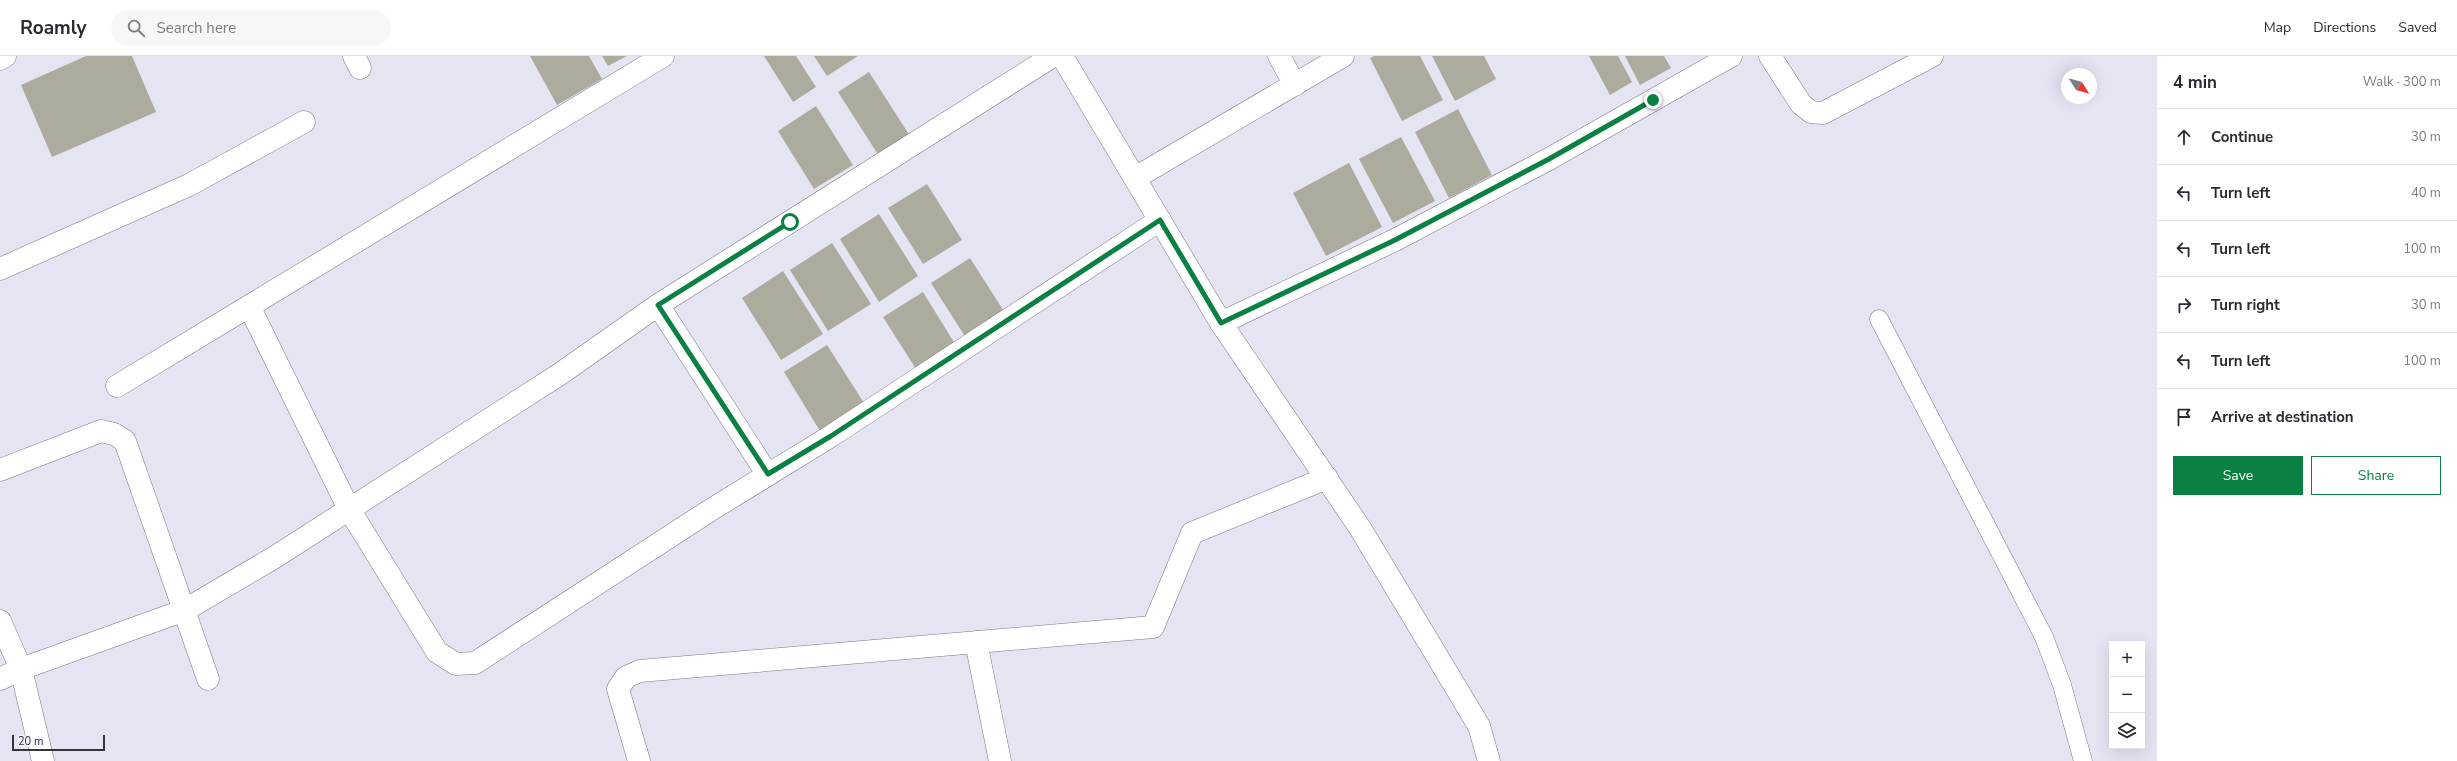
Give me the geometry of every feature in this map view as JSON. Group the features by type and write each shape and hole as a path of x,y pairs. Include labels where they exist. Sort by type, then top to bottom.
{"street":[{"path":"0,59 5,56"},
{"path":"117,386 662,56"},
{"path":"0,679 21,668 185,610 275,557 560,374 658,305 1053,56"},
{"path":"1062,56 1221,323 1360,528 1479,726 1489,761"},
{"path":"1279,56 1295,84"},
{"path":"1135,178 1343,56"},
{"path":"1221,323 1395,240 1549,159 1731,56"},
{"path":"1770,56 1801,104 1811,112 1823,113 1932,56"},
{"path":"0,269 189,185 304,122"},
{"path":"249,306 349,509 437,652 456,664 475,663 768,474 831,436 1160,220"},
{"path":"658,305 768,474"},
{"path":"0,470 101,431 114,434 125,441 208,679"},
{"path":"639,761 618,689 626,677 640,671 1153,627 1192,533 1327,478"},
{"path":"0,621 21,668 43,761"},
{"path":"976,642 1000,761"}],"lane":[{"path":"1879,319 2044,637 2062,686 2084,761"}],"building":[{"path":"86,56 132,56 156,112 52,157 21,85"},
{"path":"530,56 589,56 602,79 557,105"},
{"path":"602,56 627,56 608,66"},
{"path":"764,56 796,56 816,87 793,102"},
{"path":"814,56 858,56 827,76"},
{"path":"1374,56 1420,56 1443,100 1402,121 1370,58"},
{"path":"1432,56 1484,56 1496,79 1455,101"},
{"path":"1589,56 1618,56 1632,82 1610,95"},
{"path":"1625,56 1664,56 1671,68 1640,85"},
{"path":"869,72 910,136 879,156 838,92"},
{"path":"816,106 853,165 814,189 778,131"},
{"path":"1458,109 1492,175 1449,198 1415,132"},
{"path":"1401,137 1435,201 1393,223 1359,159"},
{"path":"1349,163 1382,227 1326,256 1293,193"},
{"path":"927,184 962,240 923,264 888,208"},
{"path":"879,214 918,276 879,302 840,239"},
{"path":"832,243 871,304 828,331 790,270"},
{"path":"970,258 1005,313 966,338 931,283"},
{"path":"783,271 823,334 781,360 742,298"},
{"path":"923,292 955,344 916,369 883,317"},
{"path":"827,345 864,403 820,431 784,372"}],"route":[{"path":"790,222 658,305 768,474 831,436 1045,294 1160,220 1221,323 1395,240 1549,159 1653,100"}]}
